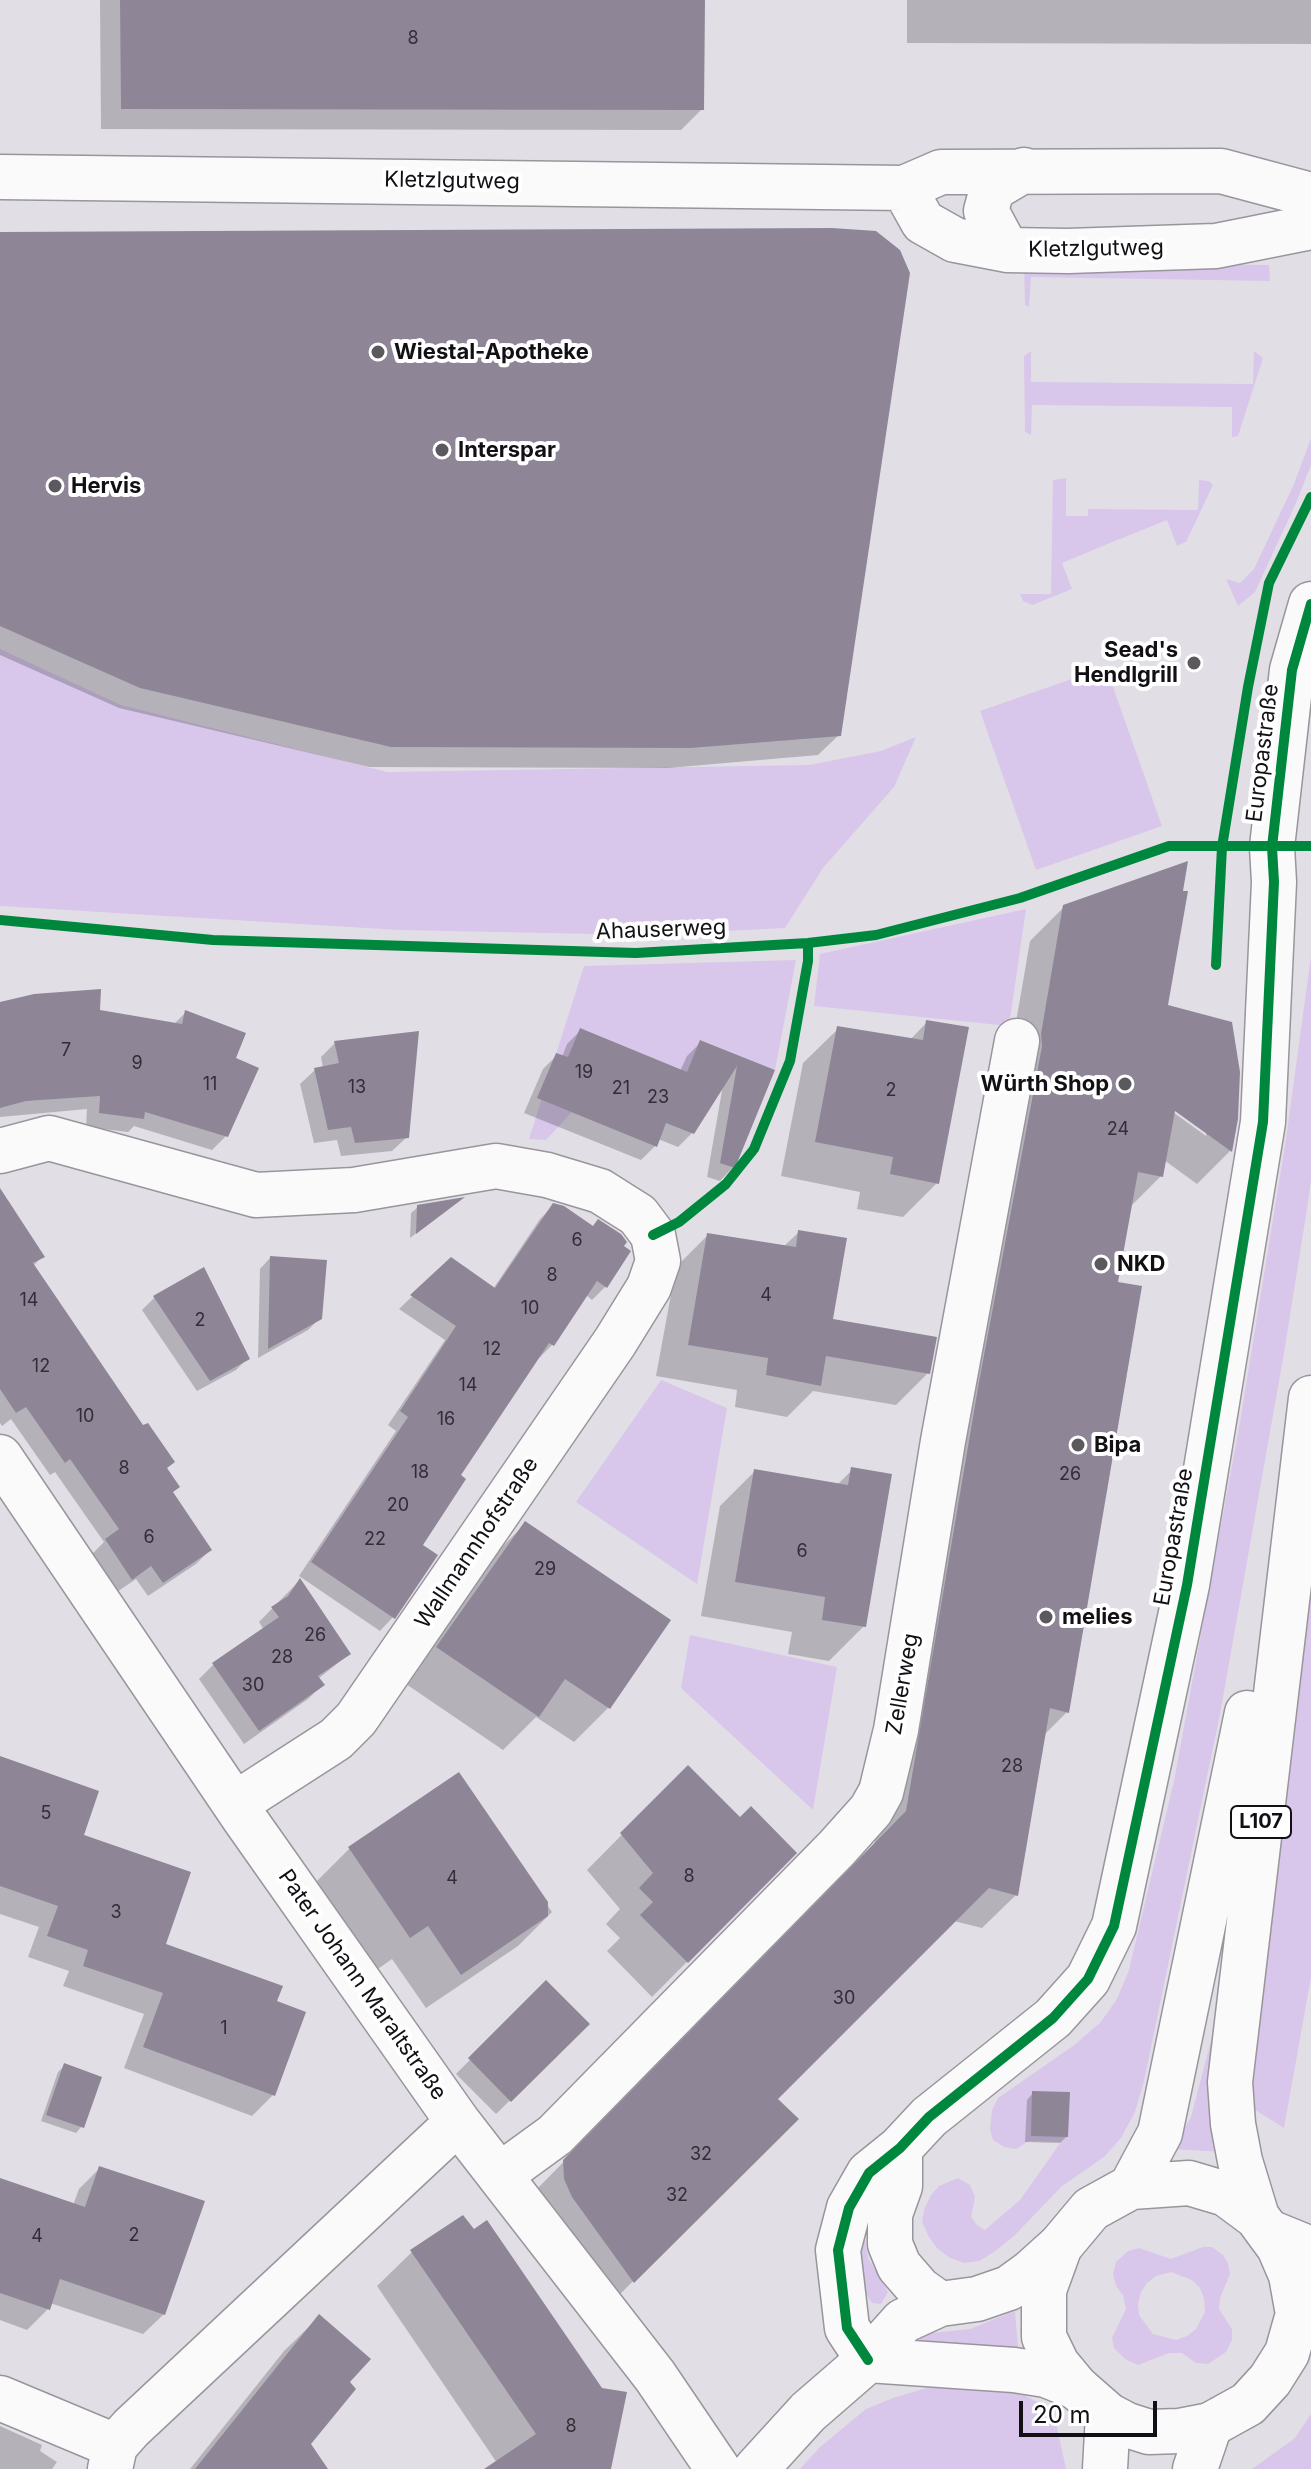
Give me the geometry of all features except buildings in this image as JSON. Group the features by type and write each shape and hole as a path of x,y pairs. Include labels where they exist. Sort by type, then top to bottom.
{"main road":[{"path":"1007,250 986,211 992,189 1024,170"},
{"name":"Kletzlgutweg","path":"0,177 904,188 941,172 1221,171 1311,195"},
{"name":"Kletzlgutweg","path":"904,188 923,222 955,240 1007,250 1216,246 1311,227"},
{"name":"Europastraße","path":"868,2360 847,2328 838,2250 849,2208 869,2173 900,2148 929,2117 1053,2018 1088,1979 1114,1926 1187,1585 1263,1122 1274,882 1272,847 1292,670 1311,604"},
{"name":"Zellerweg","path":"500,2175 555,2135 837,1848 871,1810 881,1792 896,1730 943,1441 1017,1041"},
{"name":"Wallmannhofstraße","path":"0,1151 49,1138 256,1195 354,1190 496,1166 547,1175 600,1191 638,1215 653,1235 658,1261 649,1287 615,1342 356,1719 336,1739 235,1804"},
{"name":"L107","path":"1131,2187 1160,2133 1309,1412"},
{"name":"L107","path":"1309,1412 1230,2082 1240,2161 1263,2225 1279,2247 1291,2275 1298,2314 1287,2353 1270,2380 1248,2404 1230,2416 1210,2425 1179,2431 1149,2432 1092,2401 1057,2364 1044,2337 1044,2290 1060,2246 1091,2209 1131,2187 1189,2183 1226,2194 1263,2225 1311,2249"},
{"name":"Pater Johann Maraltstraße","path":"0,1457 235,1804 458,2122 140,2420 112,2458"},
{"path":"458,2122 655,2376 718,2469"},
{"path":"900,2148 900,2186 890,2214 890,2244 899,2266 919,2289 940,2304"},
{"path":"756,2469 808,2412 868,2360 903,2321 940,2304 977,2299 1009,2288 1060,2246"},
{"name":"L107","path":"1270,2380 1311,2349"},
{"path":"868,2360 1046,2375 1092,2401 1105,2469"},
{"path":"0,2398 112,2458"},
{"path":"1195,2469 1210,2425"}],"shaded area":[{"path":"1024,263 1269,265 1270,281 1031,277 1029,307 1025,305"},
{"path":"1031,351 1031,382 1253,384 1254,351 1263,358 1238,436 1232,437 1232,407 1032,405 1031,435 1025,432 1024,356"},
{"path":"1311,438 1311,465 1296,503 1255,592 1238,606 1226,579 1240,583 1254,569 1294,484"},
{"path":"1066,478 1066,516 1088,516 1088,509 1198,510 1199,480 1209,481 1213,485 1186,542 1177,546 1167,520 1115,541 1062,563 1072,589 1032,605 1023,601 1020,594 1051,594 1053,480"},
{"path":"0,649 121,705 387,772 809,765 881,751 916,737 894,787 823,868 785,928 645,935 400,930 0,906"},
{"path":"1106,667 1162,826 1036,870 980,711"},
{"path":"1026,909 1009,1026 814,1006 820,954"},
{"path":"1311,956 1311,1180 1307,1209 1220,1714 1144,2081 1135,2112 1121,2138 1104,2157 1061,2187 1014,2236 994,2252 979,2261 964,2263 950,2258 929,2237 922,2222 931,2195 939,2186 958,2178 970,2185 975,2197 971,2217 985,2230 1020,2200 1061,2142 1029,2141 1016,2149 1004,2147 993,2140 990,2130 992,2110 998,2098 1073,2046 1100,2023 1117,1999 1129,1970 1174,1781 1240,1422 1286,1139"},
{"path":"796,960 775,1070 701,1040 687,1072 580,1028 549,1103 572,1112 546,1140 529,1139 584,966"},
{"path":"661,1380 727,1408 697,1584 576,1502"},
{"path":"1311,1596 1311,1977 1284,2128 1249,2106 1274,1836"},
{"path":"690,1635 837,1667 813,1810 681,1688"},
{"path":"1213,2033 1218,2034 1223,2152 1172,2149 1191,2117"},
{"path":"857,2232 864,2233 868,2258 888,2292 881,2304 872,2303 865,2293"},
{"path":"1203,2247 1212,2247 1228,2263 1230,2274 1219,2309 1232,2329 1232,2340 1226,2352 1208,2364 1196,2363 1182,2353 1169,2353 1138,2365 1125,2359 1114,2348 1112,2338 1126,2309 1113,2274 1116,2262 1128,2251 1139,2248 1171,2259","holes":["1171,2272 1192,2280 1200,2288 1204,2299 1205,2312 1196,2329 1176,2340 1153,2334 1139,2315 1138,2304 1147,2283 1156,2276"]},
{"path":"1015,2311 1018,2347 965,2346 920,2340 921,2334 970,2329"},
{"path":"969,2382 1013,2389 1037,2402 1057,2427 1066,2469 800,2469 819,2448 866,2409 930,2387"},
{"path":"1311,2414 1311,2469 1252,2469 1295,2438"}],"cycle path":[{"path":"1216,965 1222,847 1248,687 1269,583 1311,497"},
{"path":"868,2360 847,2328 838,2250 849,2208 869,2173 900,2148 929,2117 1053,2018 1088,1979 1114,1926 1187,1585 1263,1122 1274,882 1272,847 1292,670 1311,604"},
{"name":"Ahauserweg","path":"0,920 213,940 636,953 808,943 876,935 1020,898 1169,846 1311,846"},
{"path":"653,1235 679,1222 726,1184 754,1149 790,1061 808,961 808,943"}],"place":[{"name":"Wiestal-Apotheke","path":"378,352"},
{"name":"Interspar","path":"442,450"},
{"name":"Hervis","path":"55,486"},
{"name":"Sead's Hendlgrill","path":"1194,663"},
{"name":"Würth Shop","path":"1125,1084"},
{"name":"NKD","path":"1101,1264"},
{"name":"Bipa","path":"1078,1445"},
{"name":"melies","path":"1046,1617"}]}
